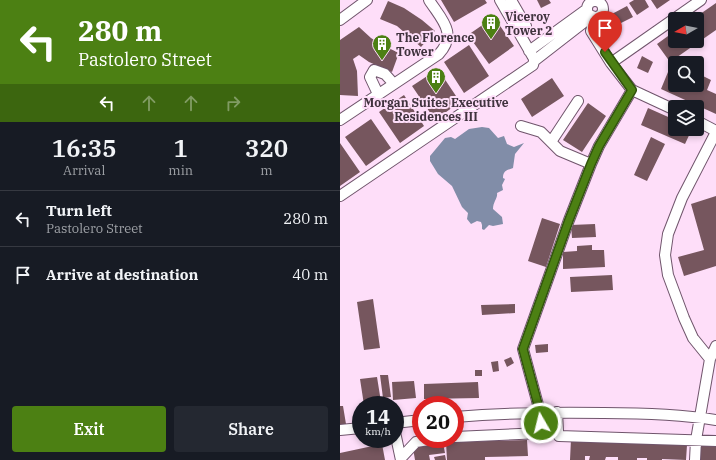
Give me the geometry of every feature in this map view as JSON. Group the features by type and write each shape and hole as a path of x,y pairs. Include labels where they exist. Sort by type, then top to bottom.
{"street":[{"path":"340,20 367,0"},
{"path":"340,120 439,54 444,48 448,40 448,33 444,23 428,0"},
{"path":"340,195 533,65 532,56 500,0"},
{"path":"511,0 526,26"},
{"path":"532,56 591,14 602,14 604,8 602,1 594,0 589,4 591,14 592,31 611,63 632,90 668,107"},
{"path":"611,63 701,0"},
{"path":"378,94 370,77 374,70 385,74 394,84"},
{"path":"464,437 541,434 540,412 523,349 569,220 591,164 599,146 632,90"},
{"path":"551,142 578,101"},
{"path":"704,125 716,131 682,198 668,234 665,255 668,275 684,318 694,338 710,359"},
{"path":"521,126 541,132 560,151 591,164"},
{"path":"695,460 696,440 700,418 711,374 710,359 716,346"},
{"path":"464,416 540,412 638,413 716,420"},
{"path":"557,412 559,436 716,441"},
{"path":"340,430 352,429"},
{"path":"401,459 412,447"},
{"path":"399,448 401,459"}],"water":[{"path":"482,127 489,128 498,138 504,136 507,144 514,147 524,143 515,154 513,168 504,173 503,178 505,179 502,185 503,190 497,193 494,204 493,209 502,217 503,224 493,226 489,225 484,230 482,229 481,222 477,221 471,224 467,219 468,213 462,207 452,186 438,174 430,161 430,156 445,138 451,137 455,139 469,129"}],"building":[{"path":"441,0 485,0 487,3 454,22"},
{"path":"537,0 549,0 551,3 541,8"},
{"path":"634,0 645,0 649,7 637,15 629,3"},
{"path":"651,0 670,0 657,9"},
{"path":"388,1 404,8 435,31 421,47 397,26 380,19"},
{"path":"716,3 716,30 704,38 704,12"},
{"path":"627,6 633,17 615,26 610,15"},
{"name":"Viceroy Tower 2","path":"494,17 514,46 489,64 468,35"},
{"name":"The Florence Tower","path":"359,27 371,38 399,53 392,72 369,62 359,55 353,59 357,71 358,96 340,95 340,40"},
{"path":"668,36 668,48 690,48 679,56 668,56 668,59 657,44"},
{"path":"469,45 489,76 464,93 444,62"},
{"path":"642,56 653,62 648,73 637,68"},
{"name":"Morgan Suites Executive Residences III","path":"438,69 460,102 435,120 412,86"},
{"path":"668,72 668,92 704,92 704,76 711,80 707,90 716,94 716,114 704,109 704,100 685,100 661,89"},
{"path":"552,78 564,96 532,117 521,99"},
{"path":"404,95 424,126 400,143 379,112"},
{"path":"588,103 606,116 582,152 563,140"},
{"path":"648,108 668,117 668,136 689,136 685,144 641,125"},
{"path":"371,119 391,148 366,166 345,137"},
{"path":"651,137 665,144 647,181 634,175"},
{"path":"340,143 360,172 340,186"},
{"path":"716,196 716,266 684,276 678,257 704,250 691,204"},
{"path":"542,218 560,224 546,267 528,261"},
{"path":"595,224 596,237 572,238 571,225"},
{"path":"592,245 592,250 604,250 605,267 563,269 563,252 577,251 577,246"},
{"path":"612,275 613,290 571,292 570,277"},
{"path":"373,299 380,348 364,350 357,302"},
{"path":"515,304 515,313 482,315 481,305"},
{"path":"548,344 548,352 536,353 535,345"},
{"path":"511,357 514,363 507,367 504,360"},
{"path":"498,361 499,371 493,372 491,362"},
{"path":"475,370 482,370 482,376 475,376"},
{"path":"380,375 388,375 391,396 383,396"},
{"path":"377,377 380,396 363,396 360,379"},
{"path":"414,381 416,396 412,396 412,398 404,399 404,396 393,396 392,382"},
{"path":"478,382 479,398 464,398 464,396 424,396 424,384"},
{"path":"340,406 343,406 346,424 340,425"},
{"path":"571,439 687,445 686,460 647,460 647,458 637,458 637,460 618,460 618,457 606,457 605,460 589,460 590,456 585,456 585,460 570,460"},
{"path":"527,440 528,456 485,457 485,460 447,460 446,448 464,448 464,442"},
{"path":"701,445 716,446 716,460 700,460"},
{"path":"363,448 383,448 385,460 340,460 340,453"},
{"path":"413,448 444,448 445,453 429,455 430,460 415,460"},
{"path":"445,455 446,460 435,460 434,457"}],"place":[{"name":"Viceroy Tower 2","path":"491,40"},
{"name":"The Florence Tower","path":"382,61"},
{"name":"Morgan Suites Executive Residences III","path":"436,94"}],"route":[{"path":"541,423 540,412 523,349 569,220 591,164 599,146 632,90 611,63 605,52"}]}
